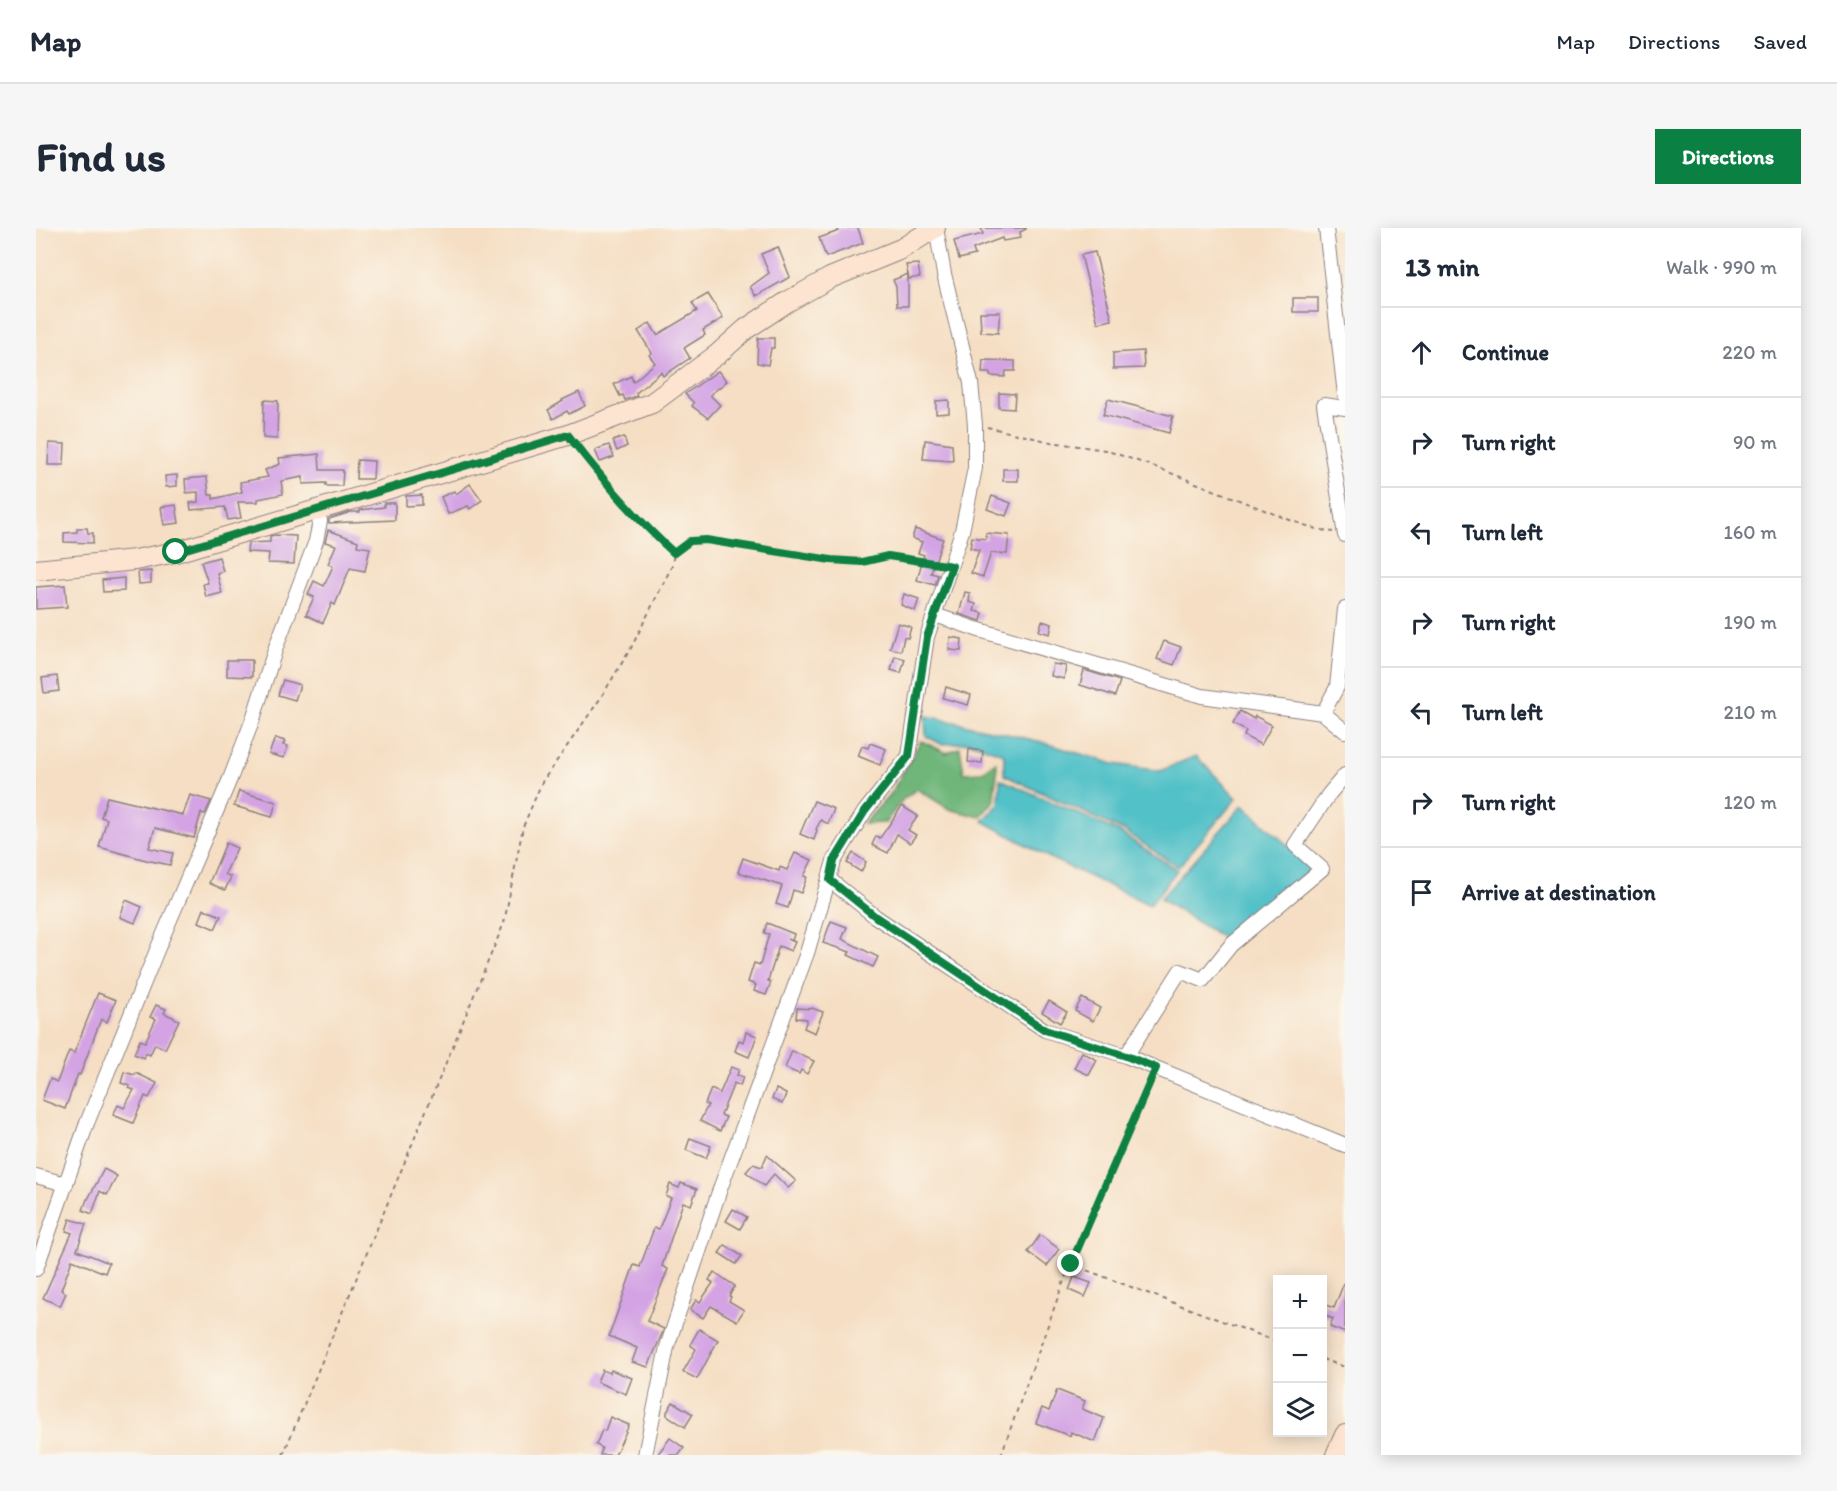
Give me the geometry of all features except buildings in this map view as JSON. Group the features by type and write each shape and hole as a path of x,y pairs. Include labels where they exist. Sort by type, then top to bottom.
{"street":[{"path":"36,570 135,560 176,552 568,435 652,403 746,329 788,302 830,278 901,249 936,228 948,293 971,383 975,425 975,468 962,531 927,637 909,756 865,811 834,861 807,953 720,1189 667,1347 645,1455"},
{"path":"1326,228 1345,395"},
{"path":"1344,534 1324,405 1345,408"},
{"path":"36,1269 87,1123 253,719 276,647 316,541 320,522 316,510"},
{"path":"1323,713 1337,687 1345,609"},
{"path":"935,615 1202,696 1323,713 1345,731"},
{"path":"1126,1056 1180,971 1203,980 1231,945 1322,869 1295,845 1329,794 1345,775"},
{"path":"830,880 876,917 1045,1030 1126,1056 1345,1145"},
{"path":"36,1176 66,1185"},
{"path":"1336,1455 1345,1435"}],"path":[{"path":"975,425 1051,442 1105,450 1158,468 1287,519 1316,529 1344,534"},
{"path":"568,435 608,486 648,530 674,553"},
{"path":"283,1455 504,923 523,827 542,782 600,699 631,648 672,566 674,553 690,541 706,540 831,560 862,562 888,556 952,566"},
{"path":"1001,1455 1071,1264 1156,1068"},
{"path":"1071,1264 1273,1340"},
{"path":"1327,1360 1345,1367"}],"green space":[{"path":"921,741 947,753 960,747 964,773 982,772 996,762 995,800 980,817 949,809 917,789 903,799 885,823 863,824 890,795"}],"water":[{"path":"927,716 1038,741 1114,764 1160,771 1196,756 1237,798 1178,867 1124,831 1004,775 1004,754 970,742 941,744 926,736 925,718"},
{"path":"1000,779 1119,832 1177,870 1150,905 1050,858 983,821 999,804"},
{"path":"1243,805 1314,869 1227,940 1160,899"}],"route":[{"path":"176,552 437,472 568,435 608,486 648,530 674,553 690,541 706,540 831,560 862,562 888,556 952,566 927,637 909,756 865,811 834,861 830,880 876,917 1045,1030 1156,1068 1071,1264"}]}
